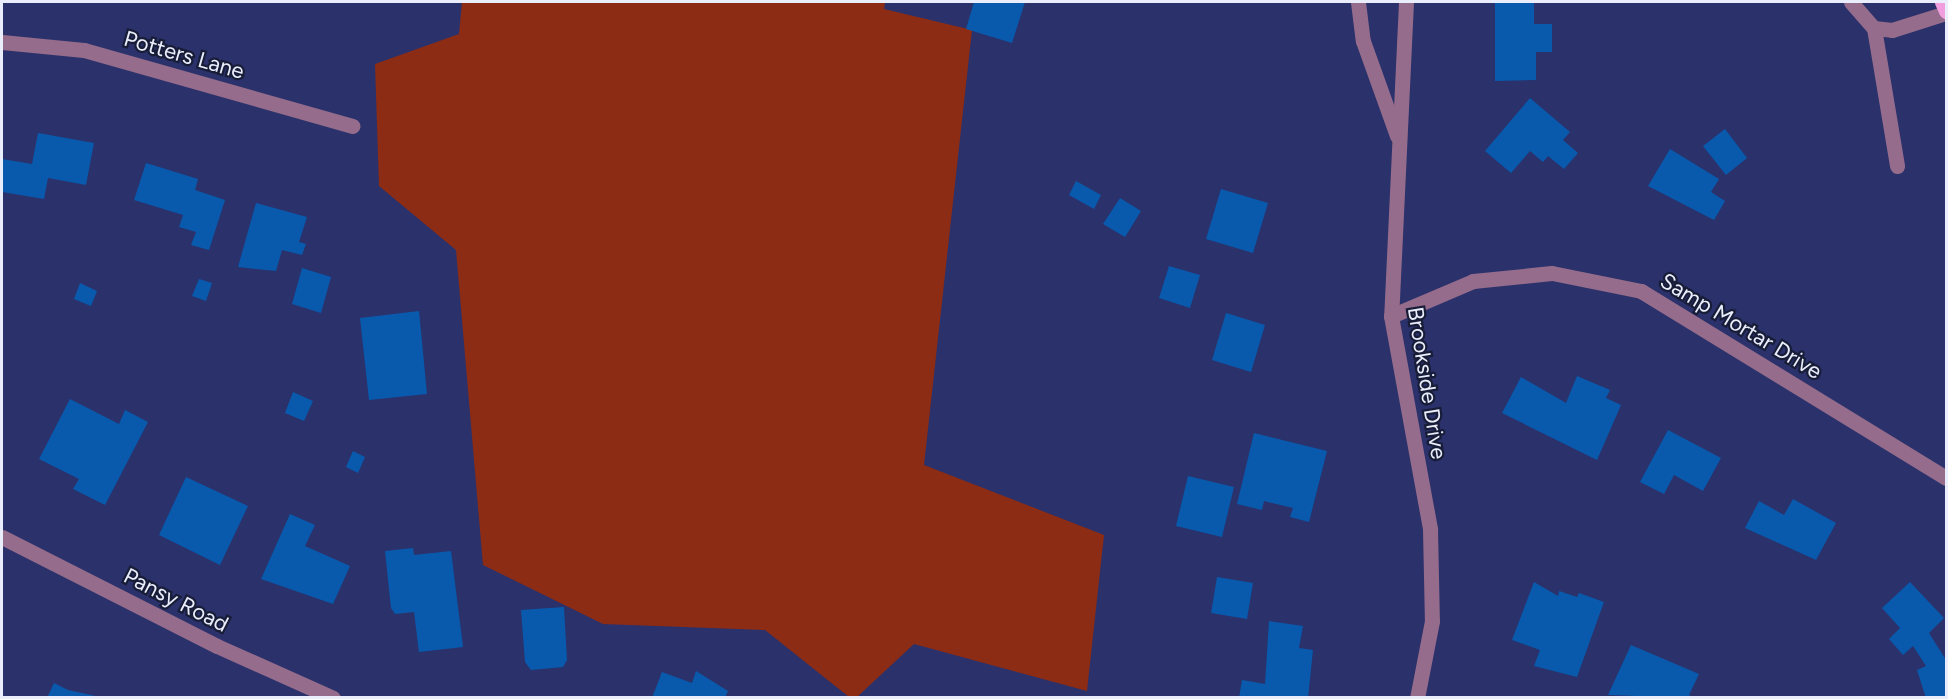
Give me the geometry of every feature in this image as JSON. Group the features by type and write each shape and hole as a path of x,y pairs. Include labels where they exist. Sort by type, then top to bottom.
{"main road":[{"path":"1942,2 1947,12"}],"street":[{"path":"1358,2 1363,41 1400,143"},
{"name":"Brookside Drive","path":"1406,2 1391,316 1430,529 1432,621 1417,698"},
{"path":"1851,2 1874,28 1897,166"},
{"path":"1874,28 1892,30 1947,12"},
{"name":"Potters Lane","path":"2,42 84,50 352,126"},
{"name":"Samp Mortar Drive","path":"1391,316 1473,281 1552,273 1641,291 1947,478"},
{"name":"Pansy Road","path":"2,537 333,698"}],"shaded area":[{"path":"462,2 885,2 884,9 972,30 924,465 1104,535 1087,691 914,644 857,697 849,697 765,630 603,624 483,565 456,250 379,186 375,64 459,34"}],"building":[{"path":"974,2 1025,2 1012,43 966,29"},
{"path":"1495,2 1534,2 1534,24 1552,24 1552,52 1536,52 1536,80 1495,81"},
{"path":"1530,98 1570,132 1563,140 1578,153 1564,169 1548,156 1543,162 1530,151 1511,173 1485,151"},
{"path":"1725,129 1747,158 1726,175 1703,146"},
{"path":"38,133 94,143 86,185 48,178 44,199 2,192 2,159 32,164"},
{"path":"1670,149 1719,179 1711,192 1725,201 1714,220 1648,186"},
{"path":"146,163 198,179 195,190 225,200 209,250 191,245 196,232 179,227 183,215 134,200"},
{"path":"1076,181 1101,195 1094,209 1069,195"},
{"path":"1221,189 1268,203 1253,253 1206,239"},
{"path":"1120,198 1141,211 1125,237 1103,224"},
{"path":"256,203 307,217 299,242 306,244 302,255 282,250 276,271 238,267"},
{"path":"1169,266 1200,275 1190,308 1159,298"},
{"path":"302,268 331,277 321,313 292,304"},
{"path":"199,279 212,283 206,301 192,296"},
{"path":"80,283 97,291 91,306 74,299"},
{"path":"419,311 427,394 369,400 360,318"},
{"path":"1226,313 1265,325 1251,372 1212,360"},
{"path":"1577,376 1610,390 1606,398 1621,405 1597,460 1502,413 1521,377 1566,403"},
{"path":"293,392 313,401 304,421 285,413"},
{"path":"70,399 119,424 125,410 148,422 105,505 73,489 79,479 39,459"},
{"path":"1668,430 1721,458 1703,491 1674,475 1664,494 1640,482"},
{"path":"1254,433 1327,451 1309,522 1290,517 1293,508 1264,501 1262,510 1237,504"},
{"path":"353,451 365,457 358,473 346,467"},
{"path":"1188,476 1234,487 1222,537 1176,526"},
{"path":"186,477 248,506 220,565 159,535"},
{"path":"1793,499 1836,523 1816,560 1745,528 1759,501 1784,515"},
{"path":"290,514 315,525 305,546 350,566 333,604 261,579"},
{"path":"413,548 414,555 451,551 463,647 419,652 414,612 395,614 391,608 385,551"},
{"path":"1217,577 1253,583 1247,619 1211,613"},
{"path":"1534,582 1558,596 1559,591 1577,597 1579,593 1604,602 1577,677 1534,666 1540,650 1512,640"},
{"path":"1910,582 1944,618 1929,633 1946,660 1946,695 1940,698 1926,698 1917,670 1926,666 1913,646 1903,655 1889,639 1900,628 1882,608"},
{"path":"564,607 567,660 563,667 531,670 525,662 521,610"},
{"path":"1269,621 1303,626 1299,648 1313,650 1308,698 1239,698 1242,680 1265,684"},
{"path":"1631,645 1699,674 1689,695 1695,698 1608,695"},
{"path":"696,671 728,691 725,698 652,698 662,672 692,683"},
{"path":"54,683 68,690 105,698 47,698"}]}
